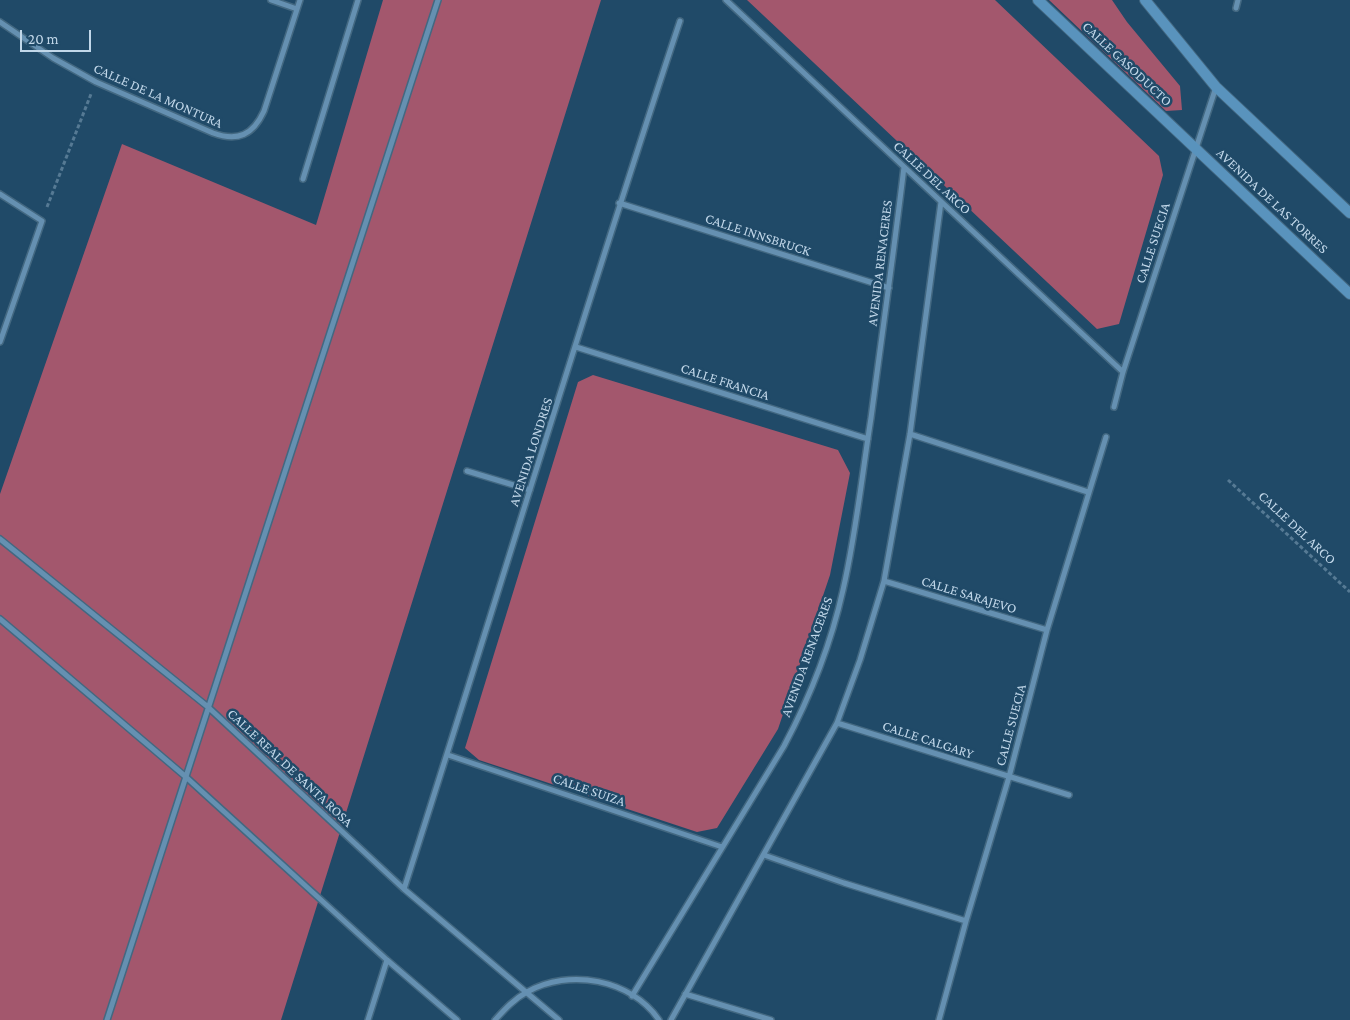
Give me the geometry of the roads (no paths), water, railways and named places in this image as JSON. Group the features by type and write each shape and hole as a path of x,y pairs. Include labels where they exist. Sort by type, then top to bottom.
{"street":[{"path":"271,0 297,9 300,0"},
{"path":"303,179 358,0"},
{"path":"107,1020 438,0"},
{"name":"CALLE DEL ARCO","path":"726,0 1123,372"},
{"name":"CALLE GASODUCTO","path":"1038,0 1196,149"},
{"path":"1145,0 1216,87 1350,213"},
{"path":"1236,8 1238,0"},
{"name":"CALLE DE LA MONTURA","path":"0,22 53,58 96,82 224,137 236,137 247,133 258,124 264,111 297,9"},
{"name":"AVENIDA LONDRES","path":"404,889 448,755 620,203 680,21"},
{"name":"CALLE SUECIA","path":"1114,407 1123,372 1216,87"},
{"name":"AVENIDA DE LAS TORRES","path":"1196,149 1350,294"},
{"name":"AVENIDA RENACERES","path":"632,996 784,746 804,707 835,622 849,563 868,439 904,166"},
{"path":"0,194 42,221 0,342"},
{"path":"671,1020 837,723 860,660 884,581 910,434 941,202"},
{"name":"CALLE INNSBRUCK","path":"620,203 889,288"},
{"name":"CALLE FRANCIA","path":"576,347 868,439"},
{"path":"910,434 1088,492"},
{"name":"CALLE SUECIA","path":"939,1020 1009,777 1047,630 1106,437"},
{"path":"467,471 530,490"},
{"name":"CALLE REAL DE SANTA ROSA","path":"0,539 208,707 404,889 559,1020"},
{"name":"CALLE SARAJEVO","path":"884,581 1047,630"},
{"path":"0,619 186,777 387,960 457,1020"},
{"name":"CALLE CALGARY","path":"837,723 1069,795"},
{"name":"CALLE SUIZA","path":"448,755 722,847"},
{"path":"764,855 844,883 966,921"},
{"path":"368,1020 387,960"},
{"path":"495,1020 508,1005 527,992 548,983 569,979 591,980 612,985 645,1005 659,1020"},
{"path":"685,994 771,1020"}]}
